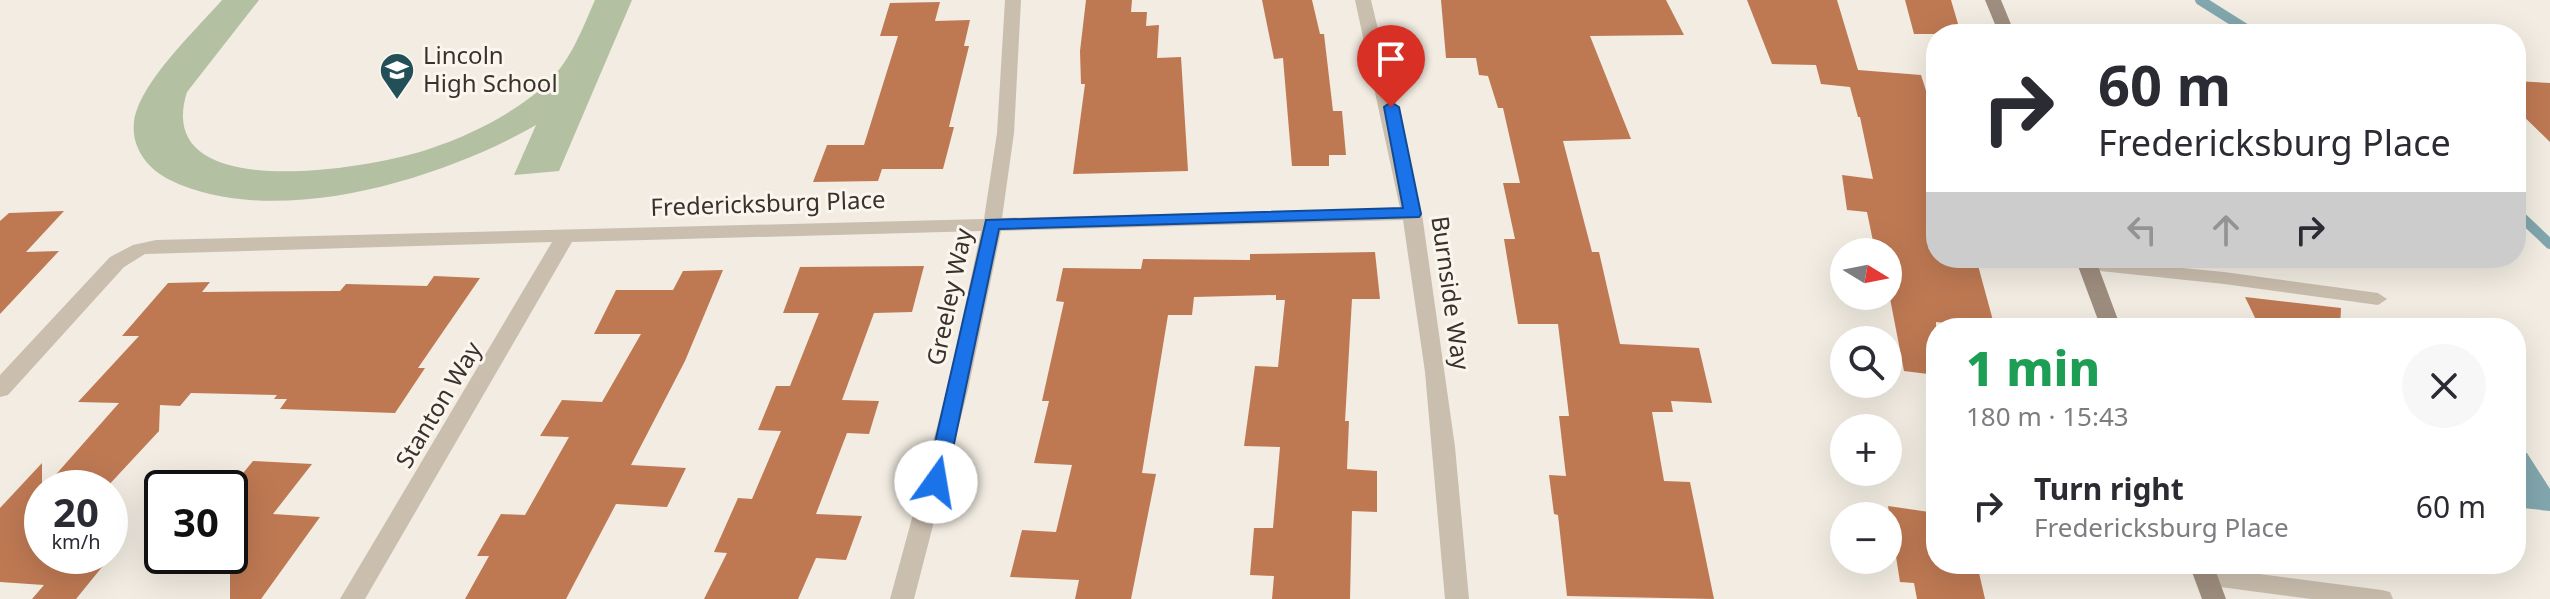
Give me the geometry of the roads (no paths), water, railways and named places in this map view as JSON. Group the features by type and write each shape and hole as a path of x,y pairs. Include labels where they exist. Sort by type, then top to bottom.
{"street":[{"name":"Greeley Way","path":"902,599 936,482 992,224 1009,100 1013,0"},
{"name":"Burnside Way","path":"1363,0 1391,107 1413,214 1438,387 1457,599"},
{"path":"1993,0 2003,24"},
{"name":"Fredericksburg Place","path":"0,389 127,255 156,246 1413,214"},
{"name":"Stanton Way","path":"352,599 484,380 566,235"},
{"path":"2089,268 2107,318"}],"lane":[{"path":"2143,268 2378,299"},
{"path":"2207,580 2382,599"}],"water":[{"path":"2526,453 2550,489 2550,511 2526,508"}],"waterway":[{"path":"2200,0 2238,24"},
{"path":"2526,221 2550,244"}],"place":[{"name":"Lincoln High School","path":"397,101"}]}
